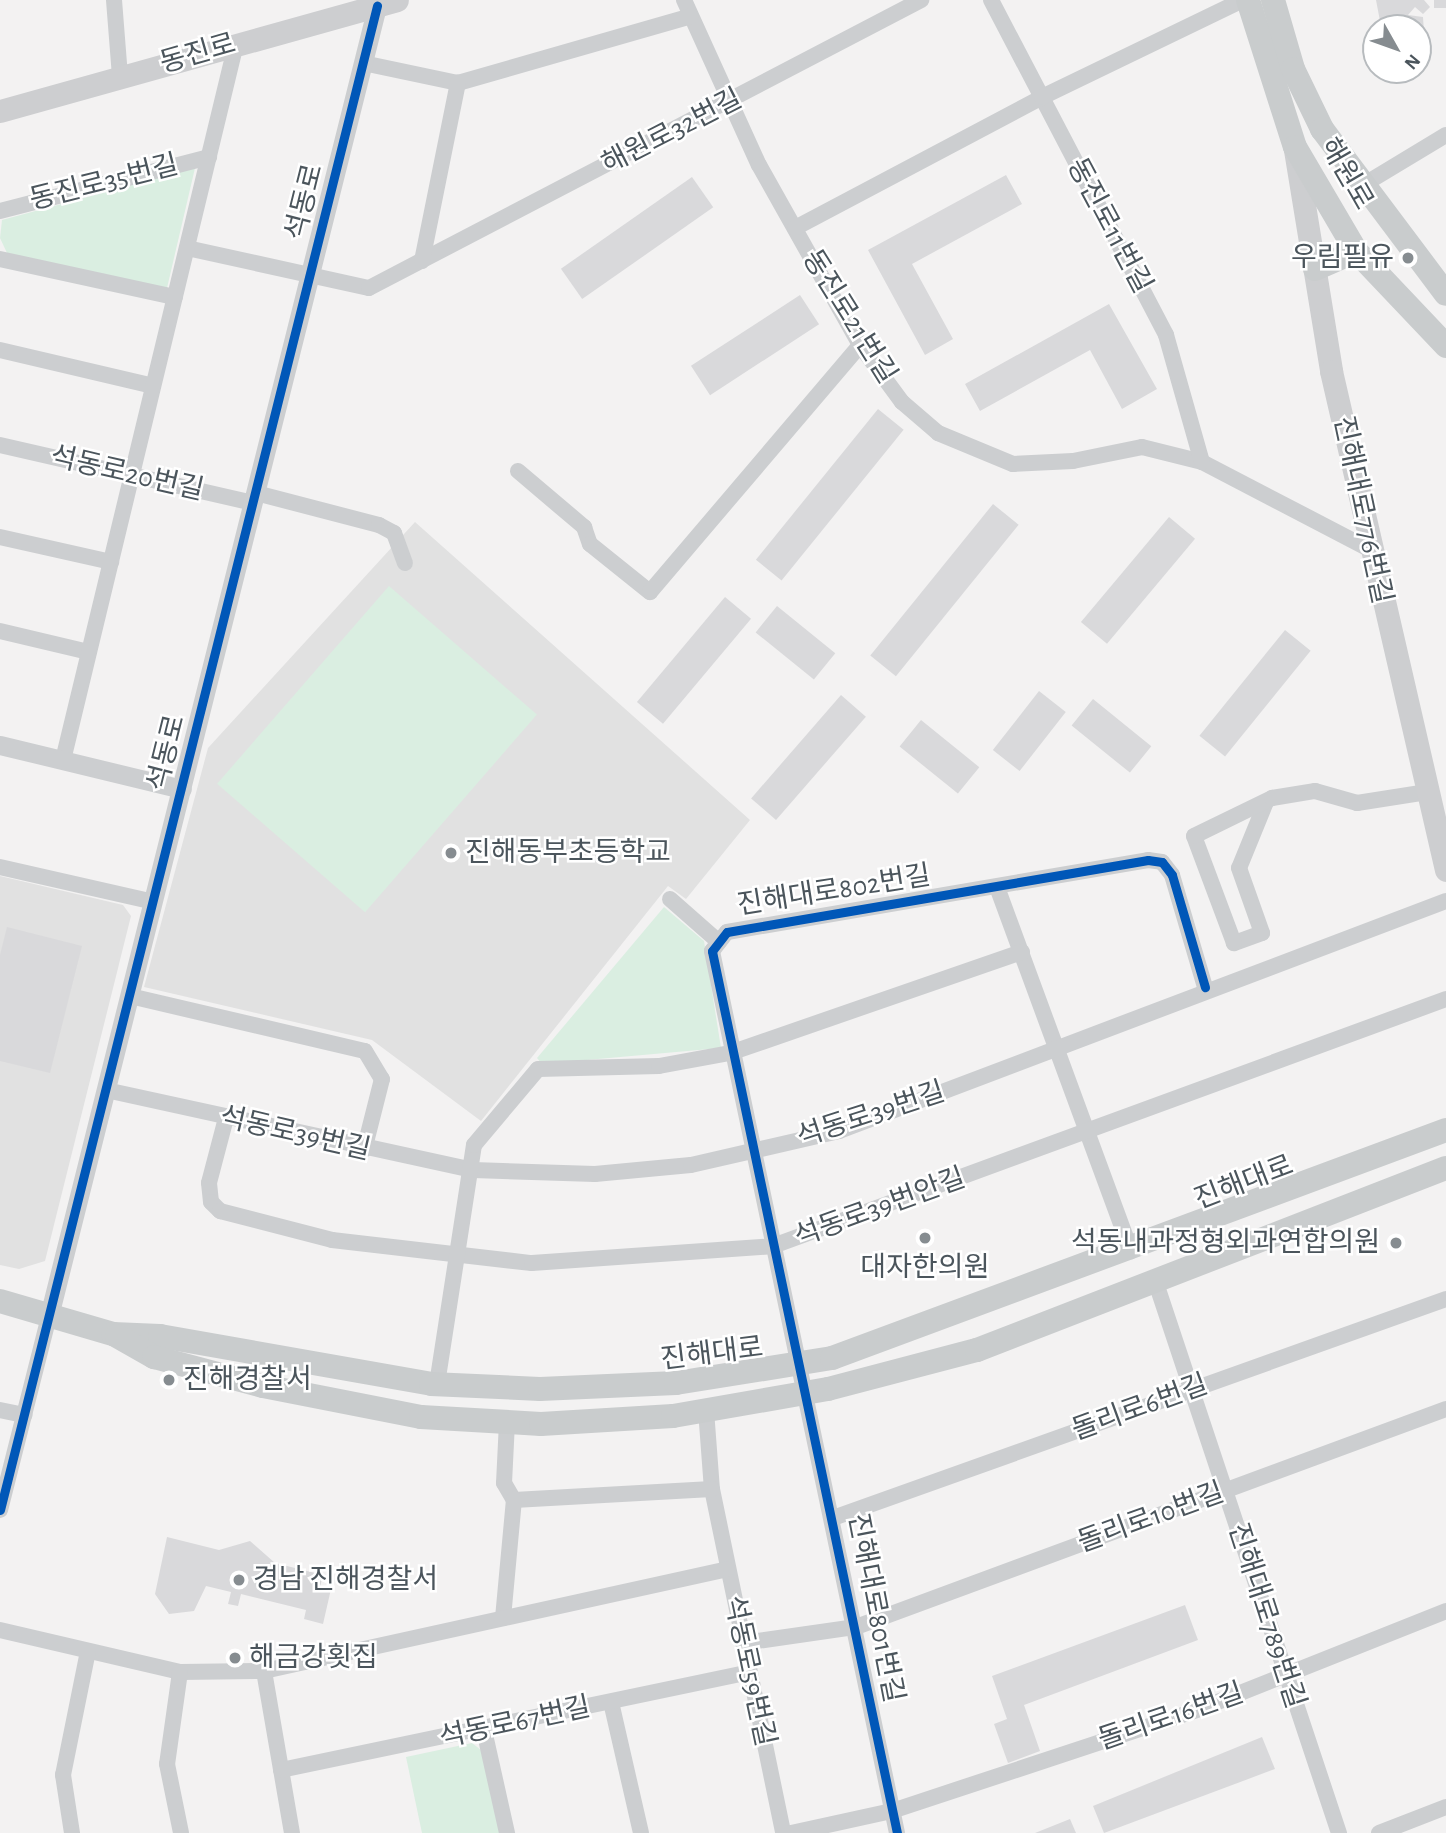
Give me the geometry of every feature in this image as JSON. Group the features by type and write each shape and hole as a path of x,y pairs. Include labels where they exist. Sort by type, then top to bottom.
{"main road":[{"name":"해원로","path":"1245,0 1295,147 1356,251 1446,346"},
{"path":"1273,0 1293,69 1322,129 1446,294"},
{"name":"동진로","path":"0,111 387,3"},
{"name":"진해대로776번길","path":"1295,147 1315,269 1369,549 1446,870"},
{"path":"1315,269 1356,251"},
{"name":"진해대로","path":"113,1334 160,1336 437,1384 609,1388 803,1366 1131,1251 1446,1130"},
{"name":"진해대로","path":"113,1334 154,1357 263,1386 421,1417 507,1422 706,1410 808,1392 977,1350 1446,1168"},
{"path":"0,1301 113,1334"}],"street":[{"path":"114,0 120,77"},
{"name":"동진로21번길","path":"684,0 731,103 795,229 860,345 902,402 938,433 1013,464 1073,461 1142,447 1202,461 1369,549"},
{"name":"해원로32번길","path":"187,247 309,278 369,288 731,103 921,0"},
{"name":"동진로11번길","path":"991,0 1166,335 1202,461"},
{"path":"795,229 1042,97 1245,0"},
{"name":"석동로","path":"0,1510 363,63 387,3"},
{"path":"363,63 458,83 691,16"},
{"name":"동진로35번길","path":"63,760 236,44"},
{"path":"422,261 458,83"},
{"path":"1363,185 1446,135"},
{"name":"동진로35번길","path":"0,211 209,156"},
{"path":"0,259 175,296"},
{"path":"518,471 584,527 590,544 650,592 860,345"},
{"path":"0,350 153,386"},
{"name":"석동로20번길","path":"0,445 131,475 254,498"},
{"path":"254,498 379,526 394,533 405,563"},
{"path":"0,537 111,562"},
{"path":"0,631 89,652"},
{"path":"0,744 182,789"},
{"path":"1266,802 1239,868 1262,933 1234,943 1194,836 1266,802 1315,791 1357,803 1427,792"},
{"name":"진해대로802번길","path":"808,1392 730,1053 712,951 727,932 1162,862 1205,987"},
{"path":"0,867 154,902"},
{"path":"997,887 1058,1046 1131,1251"},
{"path":"670,899 719,942"},
{"name":"석동로39번길","path":"106,1090 364,1150 473,1170 648,1171 839,1131 1205,987 1446,901"},
{"path":"437,1384 460,1256 473,1170 474,1145 538,1069 659,1066 730,1053 1022,952"},
{"path":"130,996 365,1051 382,1079 364,1150"},
{"name":"석동로39번안길","path":"226,1118 209,1183 211,1202 220,1211 332,1240 460,1256 611,1261 773,1246 1446,999"},
{"name":"진해대로789번길","path":"1155,1280 1339,1833"},
{"name":"돌리로6번길","path":"833,1518 1446,1299"},
{"name":"진해대로801번길","path":"808,1392 897,1833"},
{"name":"돌리로10번길","path":"743,1643 856,1627 1446,1409"},
{"path":"0,1410 24,1415"},
{"path":"706,1410 712,1489 727,1569"},
{"path":"503,1618 514,1500 504,1483 507,1422"},
{"path":"514,1500 712,1489"},
{"name":"석동로59번길","path":"0,1630 180,1672 264,1671 727,1569 783,1833"},
{"name":"돌리로16번길","path":"791,1833 892,1811 1285,1676 1446,1611"},
{"path":"72,1833 63,1775 88,1651"},
{"path":"264,1671 292,1833"},
{"path":"180,1672 167,1764 181,1833"},
{"name":"석동로67번길","path":"281,1770 484,1730 749,1672"},
{"path":"611,1702 641,1833"},
{"path":"484,1730 507,1833"},
{"path":"1379,1833 1446,1807"}],"shaded area":[{"name":"진해동부초등학교","path":"415,522 750,820 686,899 668,886 481,1121 372,1040 144,987 208,748"},
{"path":"0,876 123,905 131,916 45,1261 19,1269 0,1265"}],"green space":[{"path":"195,168 167,288 7,253 0,238 2,220"},
{"path":"389,586 537,715 365,912 217,784"},
{"path":"664,907 704,941 721,1048 542,1064 537,1058"},
{"path":"472,1743 481,1750 500,1833 422,1833 406,1757"}],"building":[{"path":"1376,0 1424,0 1430,7 1423,14 1415,7 1409,14 1379,14"},
{"path":"1434,0 1446,0 1446,8 1434,8"},
{"path":"1006,175 1022,204 912,264 953,339 925,355 868,250"},
{"path":"692,177 713,207 582,299 561,269"},
{"path":"800,295 819,324 710,395 691,366"},
{"path":"1109,304 1157,389 1122,409 1090,350 980,411 965,384"},
{"path":"878,409 904,430 782,581 756,560"},
{"path":"993,504 1019,525 896,676 870,656"},
{"path":"1169,517 1195,539 1107,644 1081,622"},
{"path":"725,597 751,619 663,724 637,702"},
{"path":"777,606 835,653 814,680 756,632"},
{"path":"1285,630 1311,651 1225,756 1199,736"},
{"path":"1039,691 1066,712 1020,771 993,750"},
{"path":"841,695 866,717 776,820 751,798"},
{"path":"1093,699 1151,746 1130,773 1072,725"},
{"path":"921,720 979,767 958,794 900,746"},
{"path":"7,927 82,946 50,1073 0,1061 0,955"},
{"name":"경남 진해경찰서","path":"167,1537 219,1550 250,1541 275,1563 323,1575 320,1587 331,1589 323,1624 304,1619 306,1610 241,1594 238,1606 228,1604 231,1592 206,1586 194,1611 169,1614 155,1594"},
{"path":"1185,1605 1198,1640 1024,1705 1040,1751 1008,1763 994,1724 1007,1719 992,1676"},
{"path":"1262,1737 1275,1769 1104,1833 1093,1806"},
{"path":"1070,1819 1076,1833 1035,1833"}],"cycle path":[{"path":"0,1510 377,6"},
{"path":"897,1833 712,951 727,932 1148,860 1162,862 1172,875 1205,987"}],"place":[{"name":"우림필유","path":"1408,258"},
{"name":"진해동부초등학교","path":"451,853"},
{"name":"대자한의원","path":"925,1238"},
{"name":"석동내과정형외과연합의원","path":"1396,1243"},
{"name":"진해경찰서","path":"169,1380"},
{"name":"경남 진해경찰서","path":"239,1580"},
{"name":"해금강횟집","path":"235,1658"}]}
